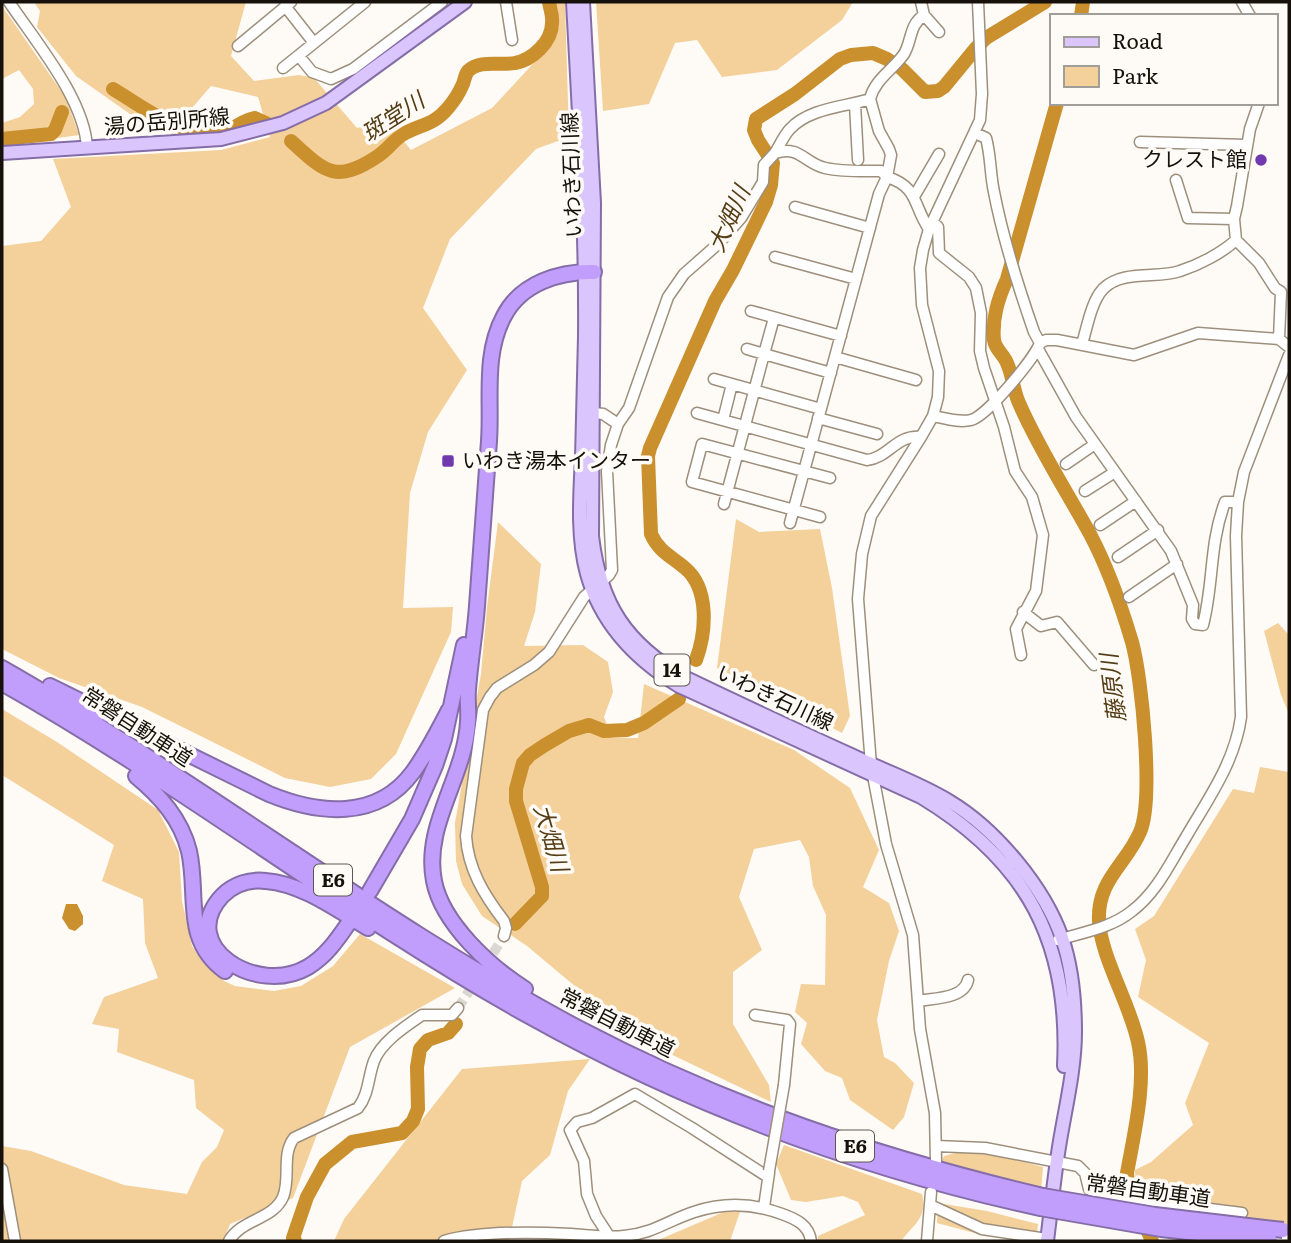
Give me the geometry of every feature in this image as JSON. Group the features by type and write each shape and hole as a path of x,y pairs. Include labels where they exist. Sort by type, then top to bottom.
{"highway":[{"path":"590,272 538,282 520,295 505,313 494,346 488,414 490,437 468,693 468,722 454,779 439,820 433,850 434,882 444,907 465,937 516,984 674,1075"},
{"path":"468,693 432,794 403,854 373,894 425,790 444,740 467,628 482,436 488,414"},
{"path":"2,663 269,794 305,807 324,810 359,807 383,798 394,790 412,774 449,710"},
{"name":"常磐自動車道","path":"2,668 93,723 396,921 493,980 577,1027 674,1075 729,1099 858,1147 1041,1202 1286,1230"},
{"path":"2,685 128,769 164,803 178,823 188,848 194,914 200,940 205,951 227,972 248,982 282,984 306,977 330,961 352,926 323,956 308,967 290,974 273,976 245,972 227,961 215,947 210,922 220,898 234,886 254,881 284,884 307,893 514,1007"},
{"name":"常磐自動車道","path":"2,685 77,728 390,932 514,1007 621,1065 725,1111 793,1138 902,1174 1161,1229 1270,1241"}],"main road":[{"name":"湯の岳別所線","path":"2,153 221,139 283,123 326,103 440,9 465,2"},
{"name":"いわき石川線","path":"573,2 590,272"},
{"name":"いわき石川線","path":"583,2 593,190 588,412 581,530 582,550 610,625 632,652 656,673 679,686 872,771 949,814 977,836 1020,883 1057,941 1063,1005 1065,1041 1059,1147 1047,1240"}],"street":[{"path":"9,2 71,95 83,119 87,148"},
{"path":"283,68 365,2"},
{"path":"506,2 512,40"},
{"path":"921,2 924,15 939,32"},
{"path":"936,1162 935,1113 920,1029 913,935 886,844 872,771 858,599 866,530 876,505 933,415 940,385 922,305 920,286 923,250 931,225 975,133 982,107 978,2"},
{"path":"238,46 288,4 314,43"},
{"path":"299,56 312,72 331,79 353,69 440,9"},
{"path":"790,523 883,181 887,177 890,149 879,131 870,99 876,85 907,46 915,23 924,15"},
{"path":"504,936 504,920 472,872 467,854 466,836 484,710 497,688 534,665 549,652 584,597 612,570 607,471 611,445 618,424 629,408 668,297 684,274 718,244 741,218 762,182 764,164 788,130 821,112 870,99"},
{"path":"855,104 858,160"},
{"path":"1258,105 1247,145 1234,219 1236,240 1259,263 1275,288 1281,292 1279,339"},
{"path":"975,133 986,138 994,191 1006,242 1039,346 1076,417 1158,530 1177,564 1192,605 1192,619 1195,624 1203,625 1210,587 1212,550 1220,516 1225,502 1238,502"},
{"path":"1140,142 1247,145"},
{"path":"772,156 788,149 821,167 881,172 908,188 915,195 920,216 938,227 939,253 969,277 976,288 981,313 980,351 1015,471 1032,497 1043,535 1036,591 1016,629 1021,655"},
{"path":"915,195 939,154"},
{"path":"1177,180 1188,218 1234,219"},
{"path":"795,207 870,228"},
{"path":"1082,344 1098,296 1108,284 1143,274 1181,271 1226,249 1236,240"},
{"path":"775,257 856,279"},
{"path":"751,311 841,336"},
{"path":"724,503 774,318"},
{"path":"933,415 965,421 982,415 1046,340 1082,344 1134,355 1198,333 1279,339 1289,346"},
{"path":"747,349 831,373"},
{"path":"1057,941 1112,924 1146,899 1165,873 1220,780 1238,736 1242,694 1236,536 1238,502 1244,472 1289,355"},
{"path":"835,357 916,380"},
{"path":"713,379 754,390 877,434"},
{"path":"723,420 732,384"},
{"path":"588,412 603,414 618,424"},
{"path":"697,413 872,460 904,438 921,436"},
{"path":"820,517 692,482 702,444 830,478"},
{"path":"1066,464 1095,444"},
{"path":"1085,491 1115,472"},
{"path":"1100,525 1136,501"},
{"path":"1118,557 1158,530"},
{"path":"1129,597 1177,564"},
{"path":"1023,612 1041,626 1057,622 1094,665"},
{"path":"918,1001 959,993 965,989 968,979"},
{"path":"229,1241 237,1230 275,1208 283,1196 288,1152 294,1138 358,1108 364,1100 373,1062 383,1046 422,1015 452,1015 458,1008"},
{"path":"755,1015 787,1020 790,1024 784,1084 764,1207"},
{"path":"609,1236 596,1216 587,1194 584,1161 570,1130 577,1122 592,1118 635,1094 769,1174"},
{"path":"936,1146 985,1148 1082,1168 1092,1192 1097,1195 1242,1213"},
{"path":"2,1169 15,1241"},
{"path":"927,1241 932,1192"},
{"path":"444,1241 472,1236 639,1235 664,1227 693,1212 726,1205 764,1207 799,1220 810,1234 811,1241"},
{"path":"930,1205 982,1230 1047,1240"}],"green space":[{"path":"34,2 246,2 231,56 254,81 299,75 314,78 357,128 387,121 411,150 492,108 554,41 550,2 565,2 569,137 536,149 450,239 423,308 467,370 428,432 410,493 403,608 453,607 451,632 396,754 371,779 330,787 285,778 142,707 59,678 2,649 2,246 41,241 71,207 53,159 221,150 270,137 258,97 211,86 192,108 175,135 130,114 76,76 37,27 40,11"},
{"path":"596,2 853,2 842,20 777,70 722,77 697,40 675,43 649,104 603,111"},
{"path":"2,6 66,98 79,135 2,146 2,123 20,117 34,104 33,89 19,70 2,79"},
{"path":"736,519 759,532 820,529 832,588 850,716 842,733 717,668"},
{"path":"498,522 541,564 535,612 524,646 583,645 608,662 613,692 604,717 612,738 638,738 644,684 794,750 850,788 879,850 863,887 889,903 899,931 889,961 877,1020 884,1057 895,1063 914,1083 904,1117 893,1130 850,1100 842,1078 825,1071 801,1044 807,1023 795,1012 801,984 825,985 826,915 813,886 809,857 800,840 754,849 739,897 762,950 733,972 733,1024 769,1085 771,1102 637,1038 527,946 482,916 462,884 456,861 455,823 481,674"},
{"path":"1278,623 1289,635 1289,714 1281,695 1264,631"},
{"path":"2,709 57,742 158,810 179,852 182,901 192,946 202,961 224,981 235,986 274,991 301,986 333,966 360,934 455,988 350,1047 293,1198 230,1224 223,1241 2,1241 2,1146 31,1151 124,1185 187,1194 202,1162 217,1147 224,1130 196,1108 194,1080 117,1052 119,1029 92,1024 104,997 158,978 145,943 143,899 102,881 114,845 2,775"},
{"path":"1260,767 1289,772 1289,1226 1241,1223 1180,1209 1152,1209 1136,1190 1135,1170 1151,1162 1193,1125 1185,1103 1209,1043 1138,997 1146,960 1135,929 1154,916 1233,789 1254,793"},
{"path":"590,1059 568,1091 550,1155 522,1181 509,1241 334,1241 344,1219 462,1069"},
{"path":"784,1145 922,1194 923,1209 915,1225 901,1241 818,1241 818,1236 865,1215 858,1202 843,1196 806,1202 791,1200 776,1164"},
{"path":"963,1151 1009,1158 1043,1167 1041,1191 940,1165 944,1156"},
{"path":"938,1203 987,1211 1038,1224 1037,1233 982,1235 937,1223"},
{"path":"726,1211 740,1212 730,1241 656,1241"}],"shaded area":[{"path":"66,904 77,904 83,916 83,924 75,931 69,929 62,918"}],"waterway":[{"name":"斑堂川","path":"291,141 312,160 331,171 351,170 363,165 408,131 431,122 442,114 456,97 468,71 473,67 515,63 540,49 551,30 549,2"},
{"name":"大畑川","path":"696,660 704,625 702,599 693,577 662,550 651,534 648,456 715,301 766,202 773,163 754,130 756,119 795,94 840,59 851,55 873,53 902,69 925,92 938,91 986,38 1045,2"},
{"name":"藤原川","path":"1081,14 1083,2"},
{"name":"斑堂川","path":"113,89 163,120 190,130 224,131 255,118 266,123"},
{"name":"藤原川","path":"1056,105 996,309 994,340 1007,363 1017,398 1027,420 1103,560 1136,659 1145,738 1144,816 1134,844 1107,884 1099,921 1105,950 1138,1042 1140,1090 1127,1173 1128,1186 1152,1241"},
{"name":"斑堂川","path":"2,139 51,134 62,112"},
{"name":"大畑川","path":"515,924 542,896 542,887 516,801 516,789 523,763 530,755 569,731 589,725 604,731 627,730 644,723 679,699"},
{"name":"大畑川","path":"295,1241 293,1238 307,1197 325,1164 352,1142 402,1133 413,1121 418,1109 417,1067 420,1049 428,1040 448,1033 456,1024"}],"tunnel":[{"path":"485,966 504,936"},
{"path":"458,1008 477,979"}],"place":[{"name":"クレスト館","path":"1261,160"},
{"name":"いわき湯本インター","path":"448,461"}]}
